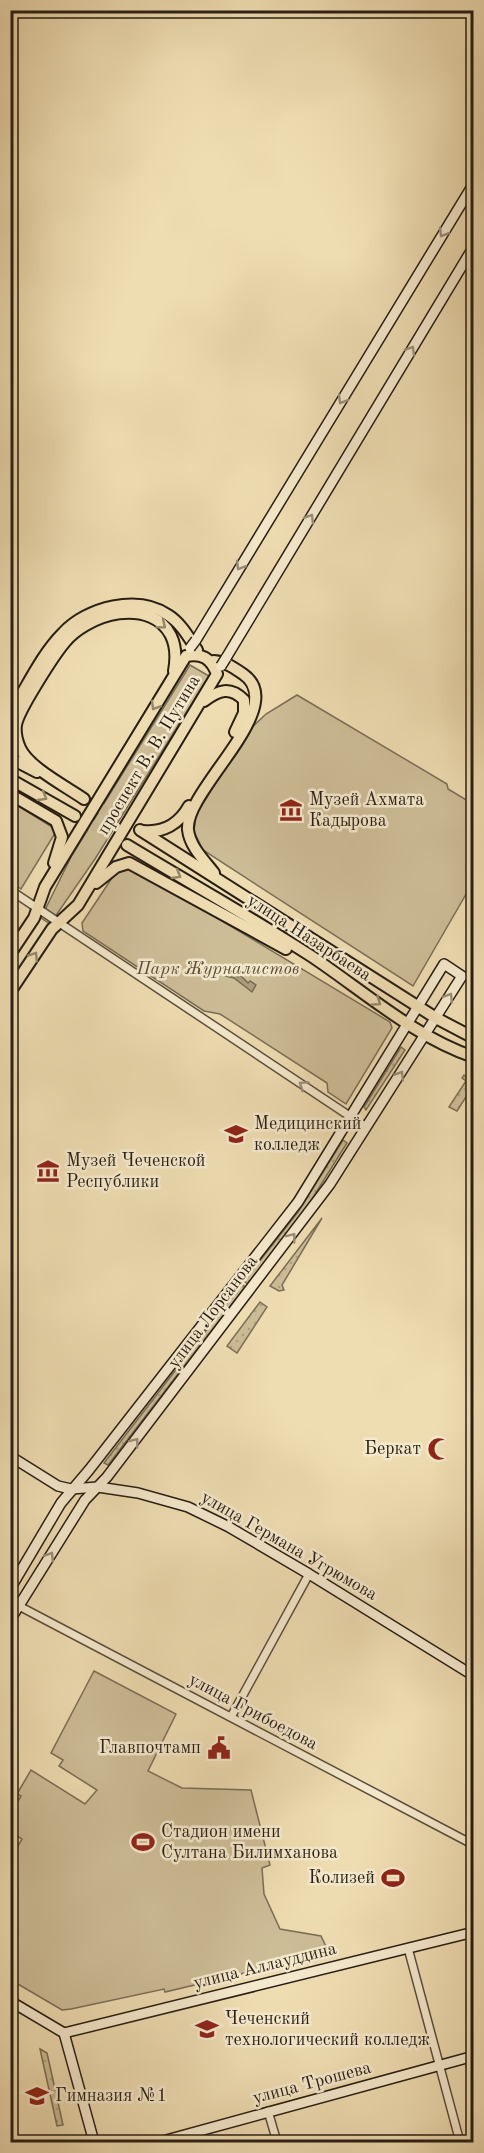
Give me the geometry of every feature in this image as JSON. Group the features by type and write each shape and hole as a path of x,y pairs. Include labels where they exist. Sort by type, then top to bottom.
{"main road":[{"path":"191,648 474,183"},
{"path":"221,666 474,246"},
{"path":"10,714 64,631 85,616 104,609 132,605 156,608 175,620 205,658 226,662 250,679 256,690 251,717 189,818 191,840 220,880"},
{"path":"10,758 84,799 32,763 20,748 16,735 19,716 65,642 85,625 118,614 149,617 162,622 172,635 177,652 172,678"},
{"name":"проспект В. В. Путина","path":"10,954 38,908 45,887 191,648 221,666 78,904 52,929 10,992"},
{"name":"улица Назарбаева","path":"198,704 216,692 226,690 236,692 244,700 244,713 180,819 163,830 140,830 436,1018 474,1038"},
{"path":"10,779 75,816"},
{"path":"10,794 56,821 62,830 60,848 45,887"},
{"name":"улица Назарбаева","path":"127,844 324,965 409,1022 424,1036 450,1049 474,1057"},
{"path":"86,891 116,867 129,863 304,959 324,965"},
{"name":"улица Лорсанова","path":"10,1589 13,1578 71,1489 97,1461 297,1202 444,964 462,976 303,1222 98,1487 85,1500 10,1620"},
{"name":"улица Германа Угрюмова","path":"10,1456 58,1486 71,1489 98,1487 157,1496 229,1527 474,1676"},
{"name":"улица Аллауддина","path":"64,2033 474,1932"},
{"path":"10,2001 64,2033 94,2142"},
{"name":"улица Трошева","path":"159,2142 474,2056"}],"street":[{"path":"10,891 60,921 366,1127"},
{"path":"231,1718 309,1574"},
{"name":"улица Грибоедова","path":"19,1606 474,1845"},
{"path":"408,1948 460,2142"},
{"path":"268,2111 277,2142"}],"green space":[{"path":"190,665 209,676 95,859 50,924 41,918 72,855"},
{"path":"297,695 447,784 448,789 473,804 473,882 413,986 203,850 194,832 196,815 246,733 266,714"},
{"path":"10,801 57,830 21,889 11,882"},
{"name":"Парк Журналистов","path":"124,865 146,875 390,1022 392,1028 346,1104 328,1092 327,1083 220,1014 204,1011 83,931 82,923 120,866"},
{"path":"401,1047 405,1050 366,1110 364,1107"},
{"path":"464,1075 473,1081 473,1086 457,1111 449,1107 466,1081 462,1078"},
{"path":"343,1140 347,1143 302,1215 248,1284 244,1281 298,1212"},
{"path":"322,1218 282,1285 284,1290 279,1291 270,1286"},
{"path":"242,1284 245,1287 108,1465 104,1463"},
{"path":"260,1302 267,1307 237,1353 227,1346"},
{"name":"Стадион имени Султана Билимханова","path":"94,1671 176,1714 148,1771 182,1788 251,1790 270,1865 262,1868 264,1894 280,1929 321,1936 329,1953 165,1992 164,1989 62,2010 11,1980 11,1858 22,1839 11,1832 11,1813 21,1796 17,1794 31,1770 85,1804 97,1790 59,1766 63,1760 51,1753"},
{"path":"40,2049 47,2053 63,2125 57,2126"}],"shaded area":[{"path":"230,968 238,977 240,975 248,983 250,981 256,985 252,992 234,978 225,976"}],"tunnel":[{"path":"84,799 140,830"},
{"path":"75,816 127,845"}],"place":[{"name":"Музей Ахмата Кадырова","path":"291,810"},
{"name":"Медицинский колледж","path":"236,1134"},
{"name":"Музей Чеченской Республики","path":"48,1171"},
{"name":"Беркат","path":"439,1449"},
{"name":"Главпочтамп","path":"219,1748"},
{"name":"Стадион имени Султана Билимханова","path":"143,1842"},
{"name":"Колизей","path":"393,1878"},
{"name":"Чеченский технологический колледж","path":"207,2029"},
{"name":"Гимназия №1","path":"37,2096"}]}
